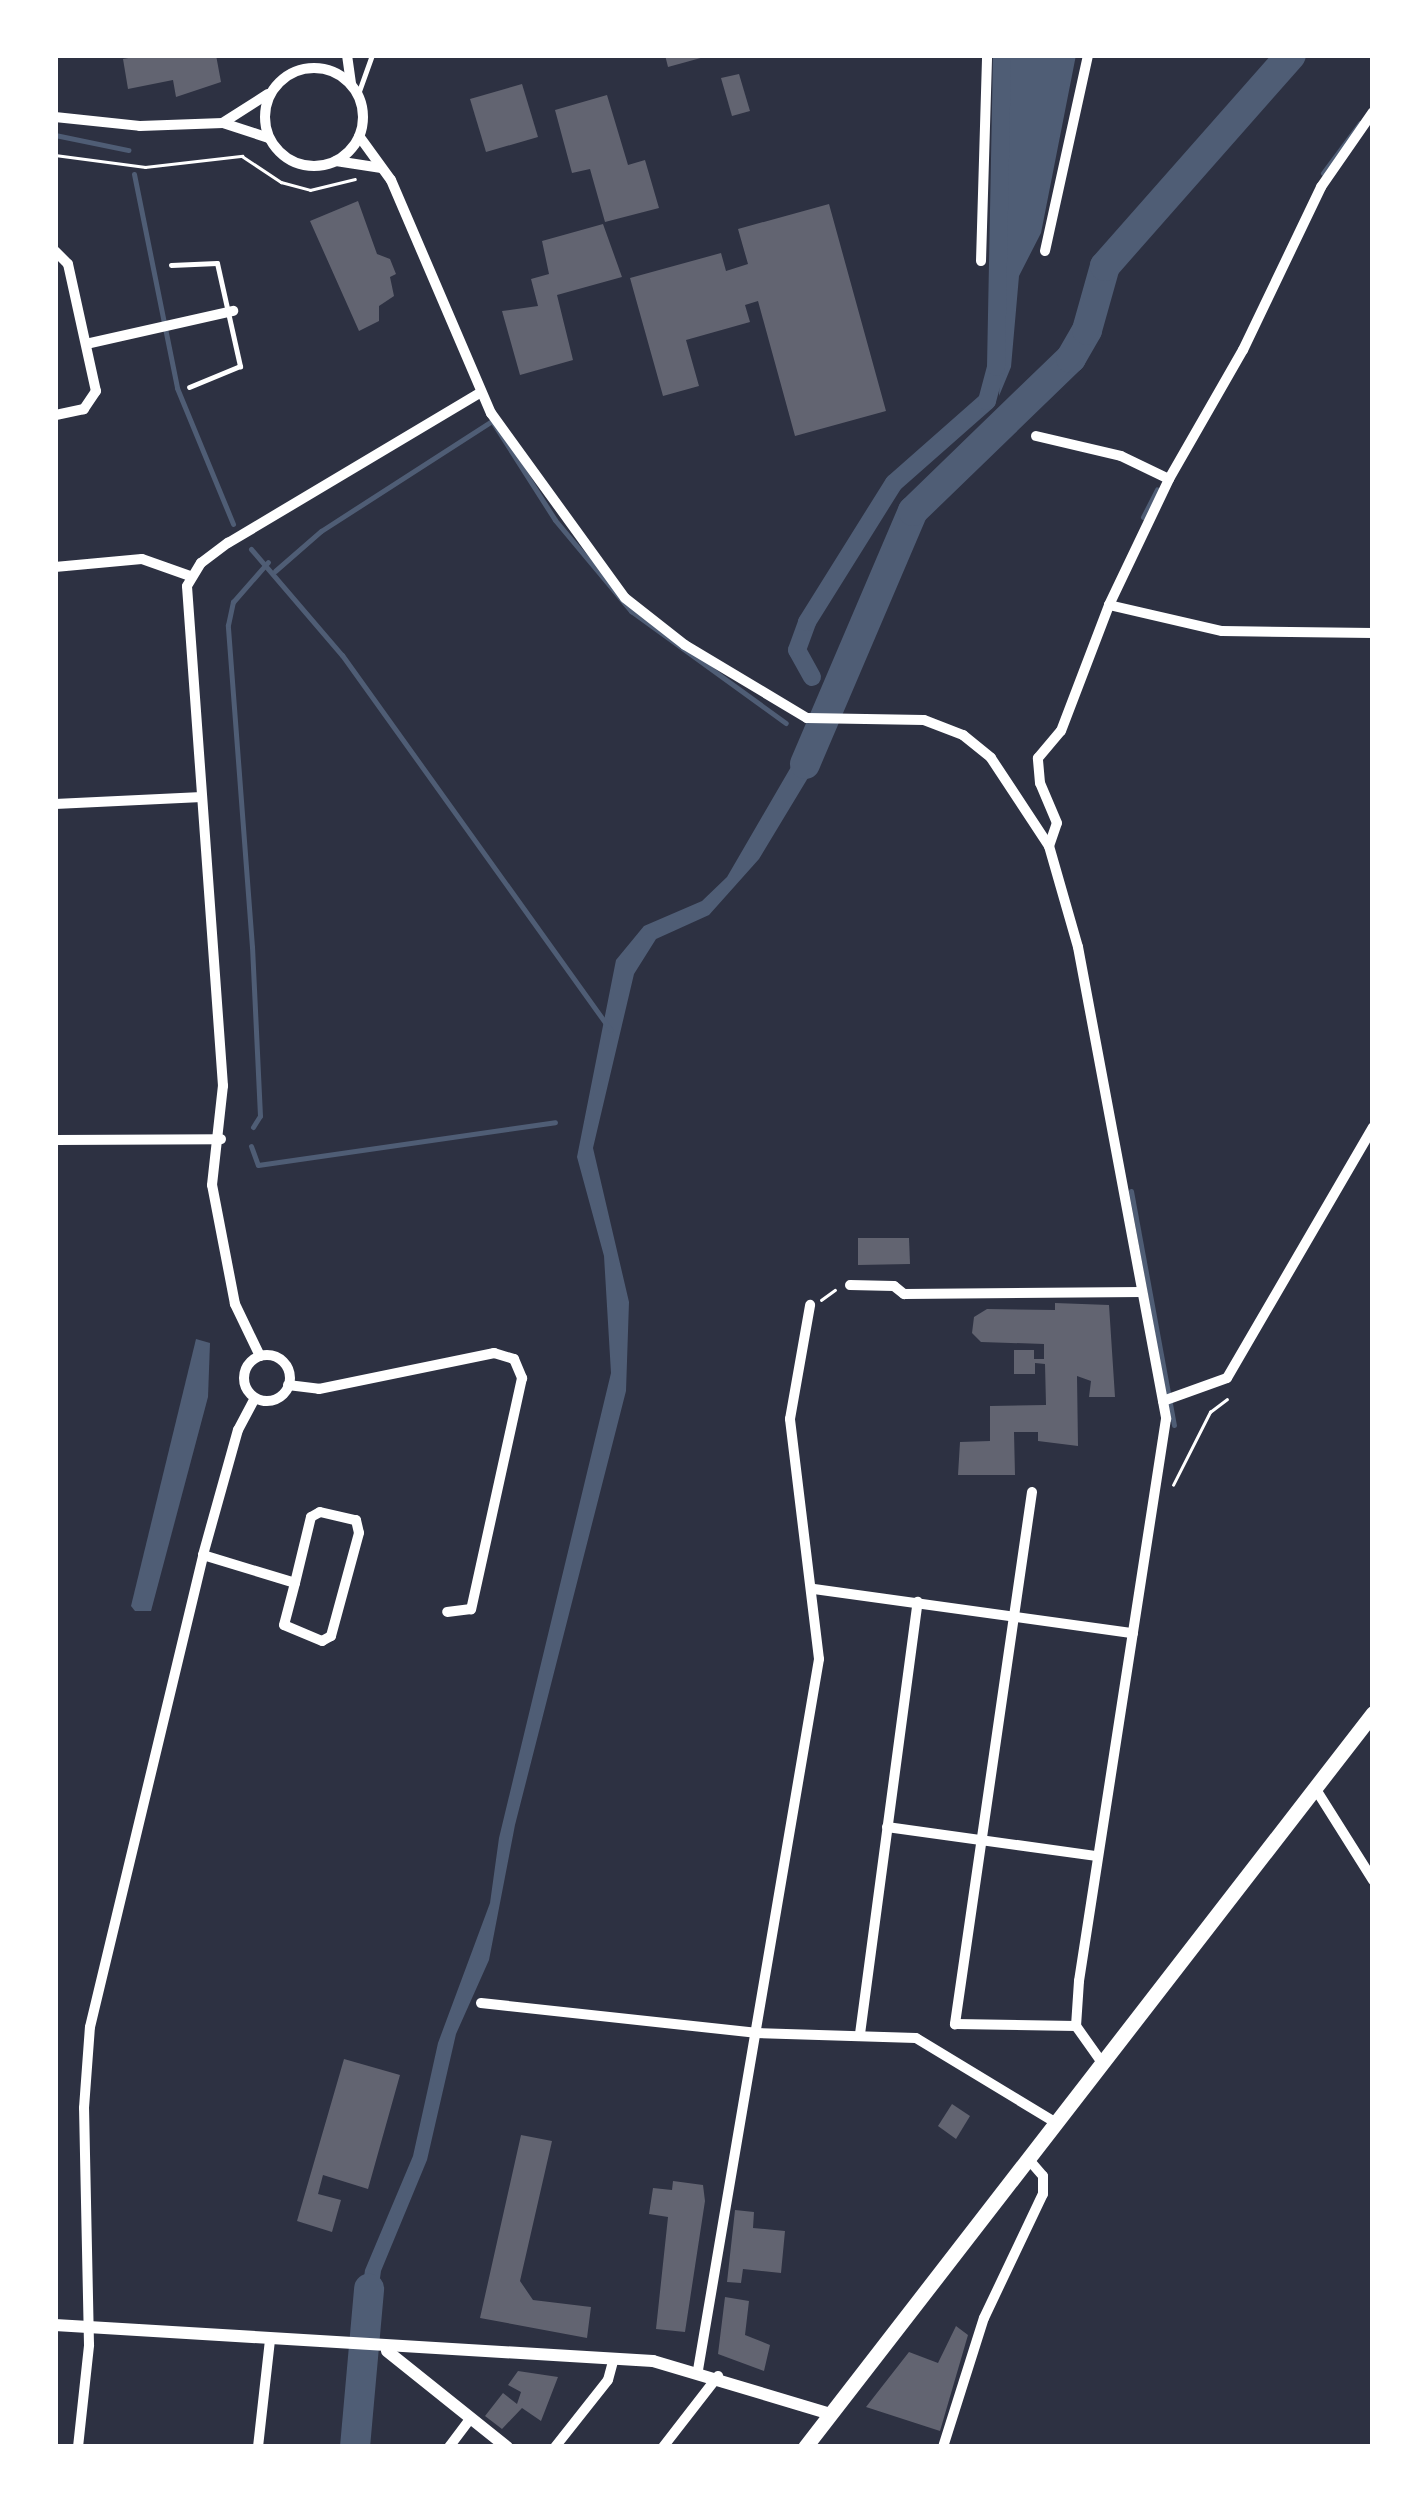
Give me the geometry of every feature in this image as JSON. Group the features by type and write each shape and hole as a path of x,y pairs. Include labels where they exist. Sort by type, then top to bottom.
{"main road":[{"path":"805,2447 1373,1714"}],"street":[{"path":"223,123 270,93 294,71 316,67 327,55"},
{"path":"347,55 359,136 381,168 480,393 625,598 685,645 807,718 944,726 991,758 1048,846 1078,947 1163,1400 1158,1494 1097,1856 1076,2026 1103,2064"},
{"path":"981,261 987,55"},
{"path":"1045,251 1088,55"},
{"path":"316,67 354,90"},
{"path":"268,138 270,93"},
{"path":"1048,846 1057,823 1037,769 1042,750 1058,736 1108,605 1169,479 1243,350 1321,188 1373,112"},
{"path":"55,116 140,126 223,123 268,138 297,164 335,162 381,168"},
{"path":"335,162 359,136"},
{"path":"55,251 68,264 96,391 92,403 55,415"},
{"path":"86,344 231,312"},
{"path":"190,576 228,543 480,393"},
{"path":"1036,436 1121,456 1169,479"},
{"path":"55,567 142,560 190,576"},
{"path":"190,576 221,1138 212,1185 239,1316 260,1356"},
{"path":"1108,605 1222,632 1373,634"},
{"path":"55,804 202,797"},
{"path":"1163,1400 1227,1378 1373,1127"},
{"path":"55,1140 221,1138"},
{"path":"850,1286 894,1286 904,1294 1142,1292"},
{"path":"698,2370 810,1735 819,1659 814,1589 790,1419 810,1305"},
{"path":"288,1385 319,1389 494,1354 514,1359 522,1378 470,1609 447,1612"},
{"path":"260,1356 280,1360 288,1385"},
{"path":"78,2447 88,2327 86,2052 203,1555 238,1430 255,1398 245,1372 260,1356"},
{"path":"255,1398 275,1399 288,1385"},
{"path":"1032,1492 978,1840 955,2024 1076,2026"},
{"path":"320,1512 356,1520 359,1532 331,1636 322,1641 284,1624 295,1583 311,1517 320,1512"},
{"path":"203,1555 295,1583"},
{"path":"814,1589 1133,1633"},
{"path":"860,2034 918,1602"},
{"path":"1315,1788 1373,1880"},
{"path":"888,1827 1097,1856"},
{"path":"481,2003 755,2033 916,2038 1058,2124"},
{"path":"943,2447 989,2305 1044,2194 1043,2176 1029,2160"},
{"path":"55,2324 384,2350 422,2347 698,2370 830,2414"},
{"path":"258,2447 270,2340"},
{"path":"406,2362 422,2347"},
{"path":"384,2350 406,2362 507,2447"},
{"path":"555,2447 608,2380 613,2361"},
{"path":"664,2447 718,2376"},
{"path":"449,2447 470,2419"}],"lane":[{"path":"354,90 372,55"},
{"path":"171,265 217,263 240,366 189,386"}],"path":[{"path":"55,155 145,168 242,156 281,182 310,190 365,174"},
{"path":"810,1305 850,1286"},
{"path":"1173,1485 1210,1412 1227,1400"}],"water":[{"path":"1010,55 1076,55 1041,233 1019,276 1011,367 999,396"},
{"path":"813,729 831,729 826,748 759,859 709,915 656,939 634,974 593,1148 629,1302 626,1391 515,1825 489,1960 456,2034 427,2160 381,2271 373,2328 357,2328 365,2270 413,2156 438,2043 490,1903 499,1838 611,1373 604,1256 577,1157 616,960 644,926 702,901 727,877"},
{"path":"196,1339 210,1343 208,1397 151,1611 135,1611 131,1606"},
{"path":"356,2365 376,2367 365,2447 349,2447"}],"building":[{"path":"145,55 216,55 221,82 176,97 173,80 128,89 123,59"},
{"path":"665,55 707,55 708,56 668,67"},
{"path":"739,74 750,111 732,116 721,78"},
{"path":"522,84 538,137 486,152 470,99"},
{"path":"607,95 628,165 645,160 659,208 605,222 590,169 572,173 555,110"},
{"path":"358,201 377,254 390,259 396,274 390,277 394,296 379,306 379,321 359,331 310,221"},
{"path":"829,204 886,411 795,436 758,301 745,305 750,322 686,340 699,386 663,396 630,278 721,253 726,271 748,264 738,229"},
{"path":"603,224 622,277 557,295 573,360 520,375 502,311 538,306 531,279 549,274 542,241"},
{"path":"858,1238 909,1238 910,1264 858,1265"},
{"path":"1055,1303 1109,1305 1115,1397 1089,1397 1091,1381 1077,1376 1078,1446 1038,1441 1038,1432 1014,1432 1015,1475 958,1475 960,1442 990,1441 990,1406 1046,1405 1045,1364 1035,1363 1035,1374 1014,1374 1014,1350 1034,1350 1034,1359 1044,1359 1044,1344 981,1342 972,1333 974,1317 987,1309 1055,1310"},
{"path":"344,2059 400,2075 368,2189 323,2175 318,2194 341,2200 332,2232 297,2221"},
{"path":"952,2104 970,2116 956,2139 938,2126"},
{"path":"521,2135 552,2141 520,2281 533,2300 591,2307 587,2338 480,2318"},
{"path":"673,2181 703,2185 705,2201 685,2332 656,2329 668,2217 649,2214 653,2188 672,2190"},
{"path":"735,2210 754,2212 753,2228 785,2231 781,2273 743,2269 741,2283 727,2282"},
{"path":"725,2297 749,2301 745,2335 770,2345 764,2371 718,2354"},
{"path":"956,2326 968,2335 940,2431 866,2407 909,2352 938,2363"},
{"path":"518,2371 558,2377 541,2421 522,2408 502,2429 485,2416 503,2393 517,2404 521,2392 508,2385"}],"waterway":[{"path":"812,677 797,650 807,622 894,483 987,401 996,367 1002,55"},
{"path":"805,764 913,511 1071,358 1087,330 1105,266 1291,55"},
{"path":"1323,173 1360,123"},
{"path":"55,135 128,150"},
{"path":"134,174 177,388 233,524"},
{"path":"275,571 321,531 492,421 555,520 631,611 786,723"},
{"path":"1143,517 1157,489"},
{"path":"251,549 342,655 610,1030"},
{"path":"253,1127 260,1116 252,947 228,625 233,602 268,562"},
{"path":"251,1146 258,1165 555,1122"},
{"path":"1131,1191 1174,1425"},
{"path":"355,2447 369,2289"}]}
